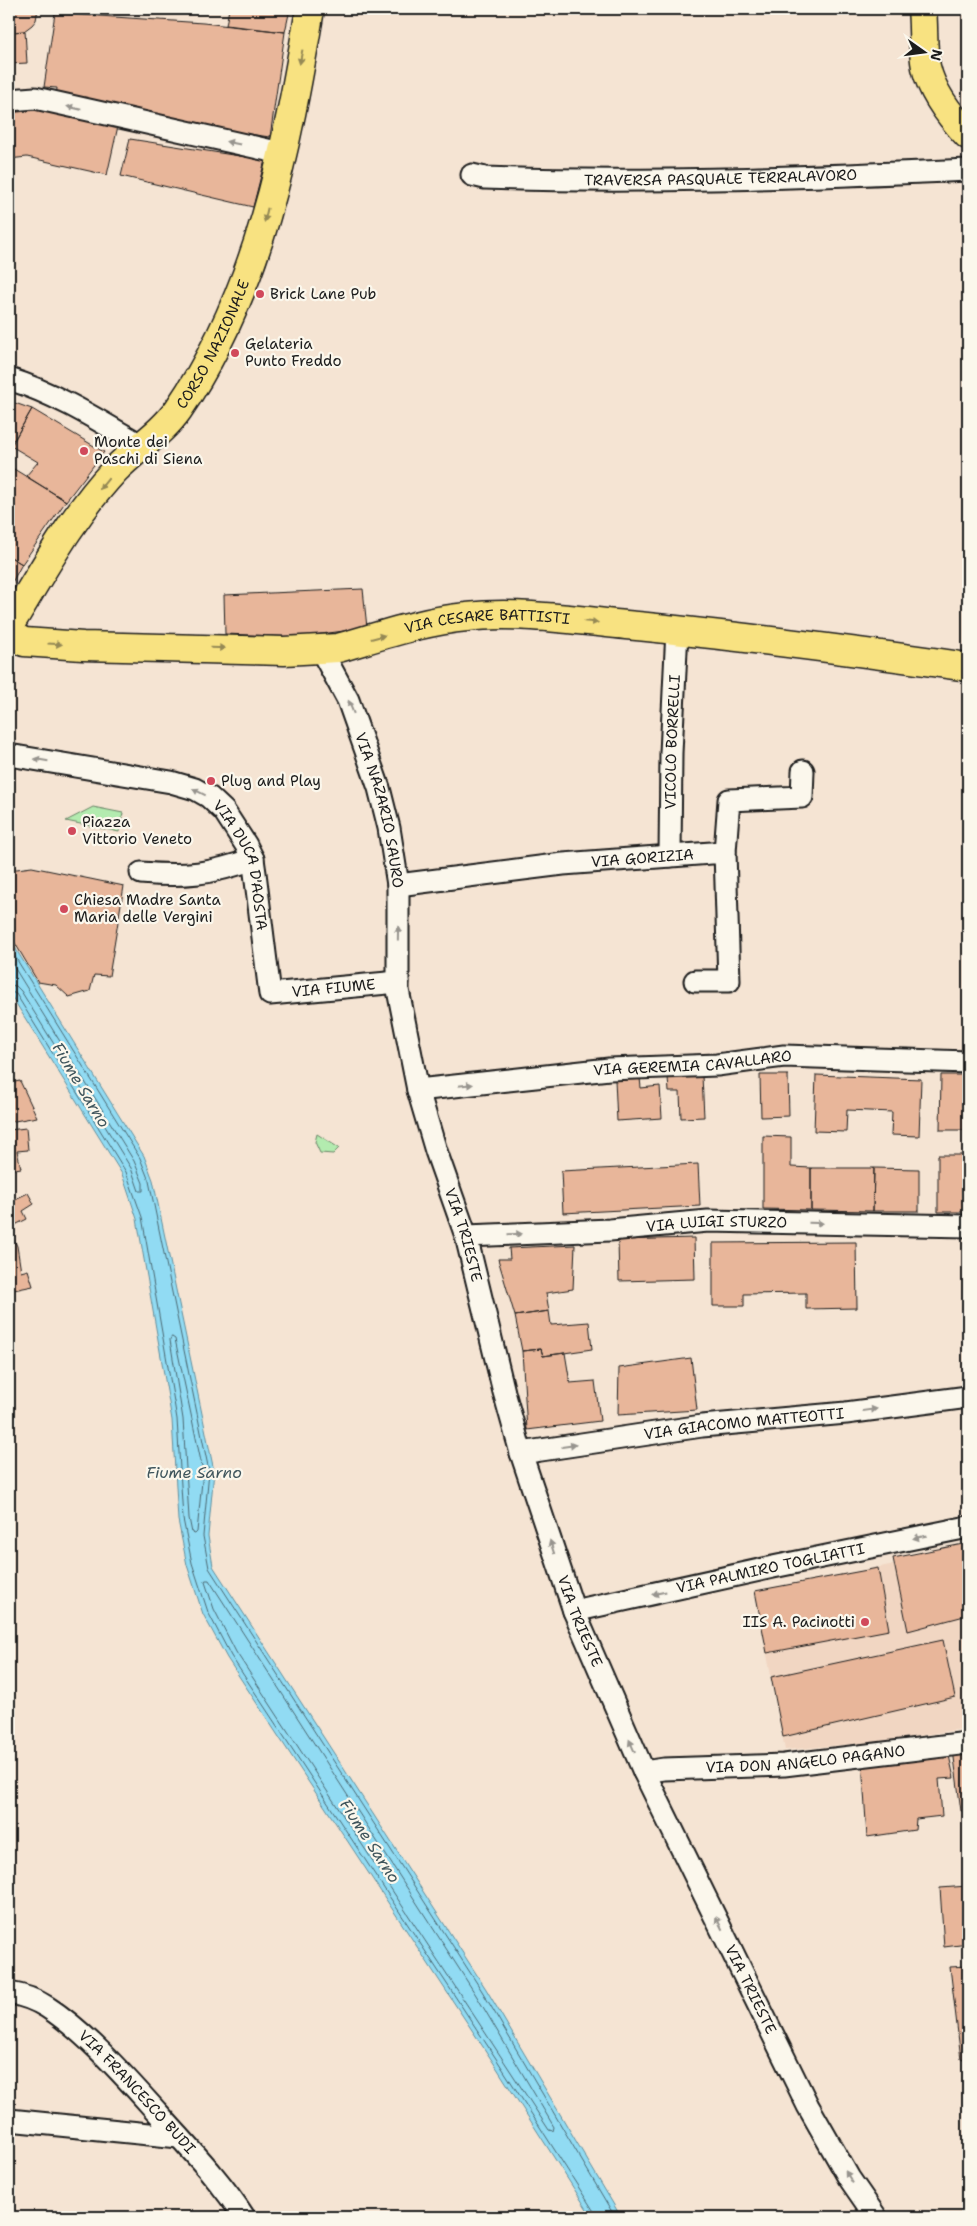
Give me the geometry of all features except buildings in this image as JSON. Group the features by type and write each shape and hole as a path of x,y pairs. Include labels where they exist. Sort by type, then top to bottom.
{"main road":[{"name":"CORSO NAZIONALE","path":"9,626 65,534 116,470 165,427 176,412 200,377 233,310 261,238 281,153 310,9"},
{"path":"922,9 926,66 934,89 953,119 968,135"},
{"name":"VIA CESARE BATTISTI","path":"9,634 24,642 83,646 284,651 320,650 338,648 439,621 467,616 533,617 677,630 855,650 968,667"}],"street":[{"path":"9,100 35,98 281,153"},
{"name":"TRAVERSA PASQUALE TERRALAVORO","path":"472,175 485,178 619,182 818,177 968,170"},
{"path":"9,379 35,387 76,406 142,446"},
{"name":"VICOLO BORRELLI","path":"670,856 671,753 677,630"},
{"name":"VIA NAZARIO SAURO","path":"320,650 348,700 379,788 389,828 398,885 398,982"},
{"name":"VIA DUCA D'AOSTA","path":"9,756 148,778 195,789 210,798 224,811 237,828 252,859 270,994"},
{"path":"695,981 729,981 725,852 729,800 802,797 802,771"},
{"name":"VIA GORIZIA","path":"398,885 563,864 725,852"},
{"path":"141,873 174,876 212,872 252,859"},
{"name":"VIA FIUME","path":"270,994 398,982"},
{"name":"VIA TRIESTE","path":"398,982 418,1090 436,1151 466,1236 521,1453 574,1611 644,1772 808,2106 849,2178 876,2217"},
{"name":"VIA GEREMIA CAVALLARO","path":"418,1090 609,1070 717,1065 784,1056 968,1062"},
{"name":"VIA LUIGI STURZO","path":"466,1236 610,1230 708,1221 968,1226"},
{"name":"VIA GIACOMO MATTEOTTI","path":"521,1453 702,1426 846,1414 968,1397"},
{"name":"VIA PALMIRO TOGLIATTI","path":"574,1611 773,1567 968,1527"},
{"name":"VIA DON ANGELO PAGANO","path":"644,1772 664,1769 784,1765 968,1743"},
{"name":"VIA FRANCESCO BUDI","path":"9,1992 36,2001 66,2021 106,2058 179,2137 230,2196 244,2217"},
{"path":"9,2120 179,2137"}],"shaded area":[{"name":"IIS A. Pacinotti","path":"968,1550 968,1728 886,1741 785,1750 755,1591"}],"green space":[{"path":"93,807 123,813 119,832 66,821"},
{"path":"317,1134 339,1148 333,1154 320,1153 315,1142"}],"water":[{"name":"Fiume Sarno","path":"9,938 144,1156 153,1180 214,1471 208,1536 213,1566 486,1989 621,2217 592,2217 493,2062 227,1658 203,1614 187,1565 178,1520 172,1420 137,1219 122,1174 9,995"}],"place":[{"name":"Brick Lane Pub","path":"260,294"},
{"name":"Gelateria Punto Freddo","path":"235,353"},
{"name":"Monte dei Paschi di Siena","path":"84,451"},
{"name":"Plug and Play","path":"211,781"},
{"name":"Piazza Vittorio Veneto","path":"72,831"},
{"name":"Chiesa Madre Santa Maria delle Vergini","path":"64,909"},
{"name":"IIS A. Pacinotti","path":"865,1622"}]}
